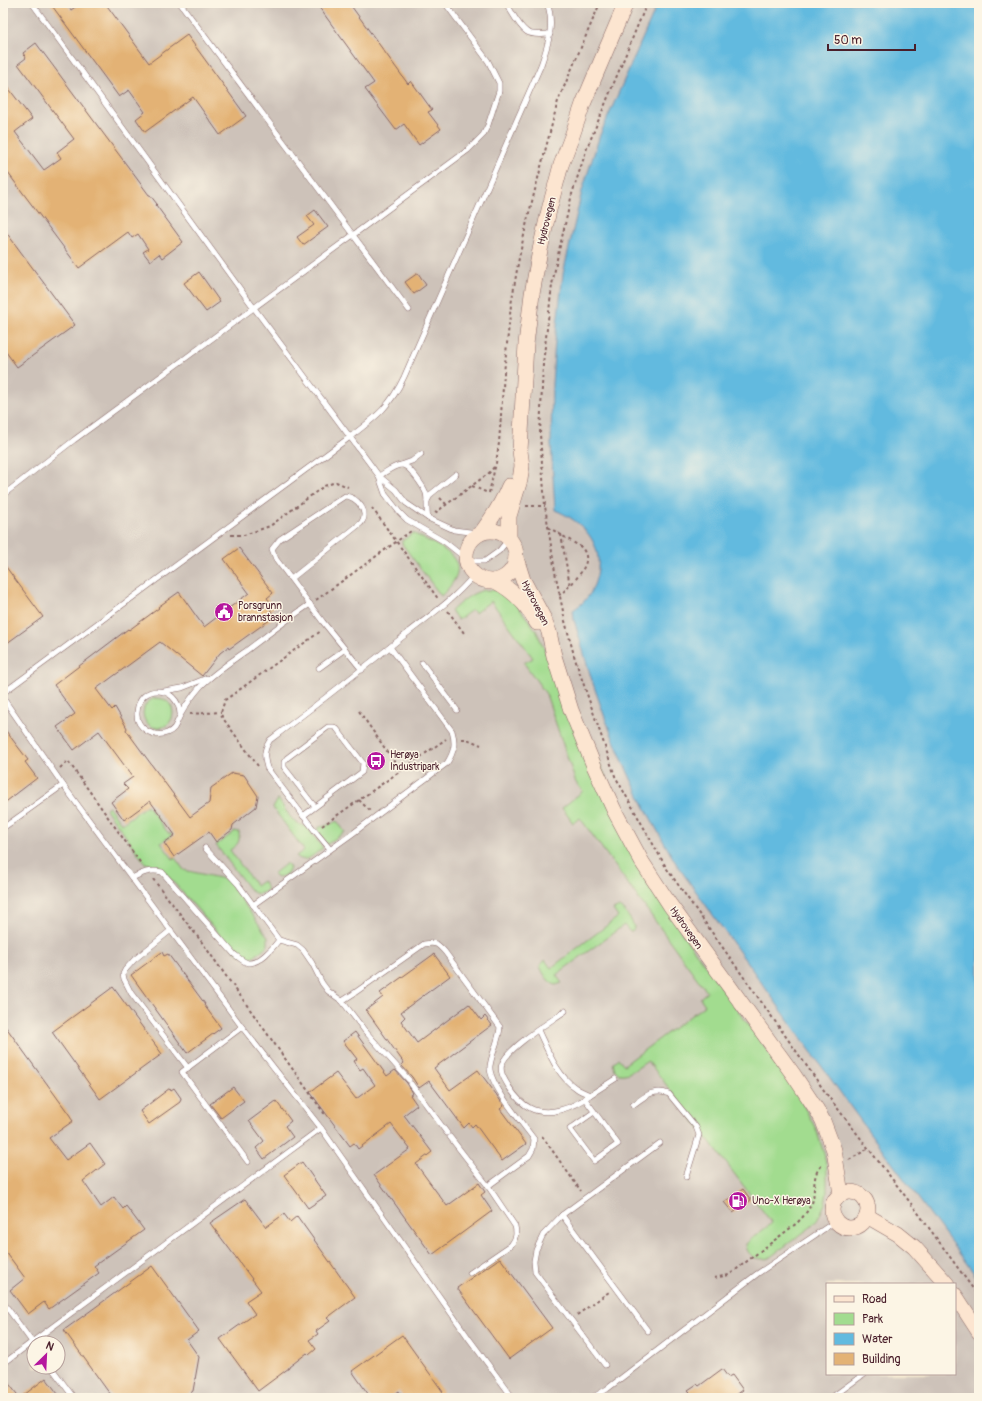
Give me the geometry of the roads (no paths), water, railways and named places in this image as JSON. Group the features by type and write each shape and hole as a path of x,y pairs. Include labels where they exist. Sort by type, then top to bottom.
{"street":[{"name":"Hydrovegen","path":"626,3 574,129 561,165 548,217 534,287 528,330 520,451 522,466 520,480 509,516 509,538 516,550 516,558 522,580 538,606 549,632 552,649 571,710 586,748 614,810 642,862 670,905 793,1074 823,1121 834,1150 842,1194"},
{"name":"Hydrovegen","path":"465,558 466,548 471,540 480,533 503,500 520,451"},
{"path":"480,533 496,531 509,538"},
{"path":"465,558 468,567 474,575"},
{"path":"495,581 503,578 509,573 514,566 516,558"},
{"name":"Hydrovegen","path":"474,575 487,581 495,581 506,587 521,600 530,612 542,636 552,649"},
{"path":"848,1192 855,1193 862,1196 866,1202 868,1209 867,1216 864,1222 859,1226 847,1228 840,1226 833,1217 832,1206 837,1197 842,1194 848,1192"},
{"path":"867,1216 898,1234 914,1247 946,1283"},
{"path":"956,1297 979,1332"}],"lane":[{"path":"32,3 254,308 379,476 396,490 406,503 417,512 454,530 480,533"},
{"path":"180,3 409,310"},
{"path":"3,495 74,440 468,150 483,135 488,125 499,83 488,61 445,3"},
{"path":"506,3 526,32 533,34 550,34"},
{"path":"3,693 376,417 392,400 398,391 541,65 549,43 550,34 550,18 547,3"},
{"path":"379,476 412,461 421,454"},
{"path":"401,465 405,466 417,478 426,494 426,509 428,518"},
{"path":"427,501 437,488 456,474"},
{"path":"379,476 385,494 407,520 444,542 465,558 475,561 486,560 499,551 509,538"},
{"path":"291,579 364,520 365,514 354,499 345,496 280,539 272,549 276,559 291,579 310,604 362,670"},
{"path":"330,849 267,768 264,756 265,748 270,740 362,670 443,605 474,575"},
{"path":"180,714 192,696 212,676 310,604"},
{"path":"253,905 446,763 454,750 454,738 452,731 390,647"},
{"path":"319,668 345,649"},
{"path":"422,663 457,710"},
{"path":"163,691 172,695 176,699 180,708 178,723 167,733 152,734 144,729 139,723 137,714 138,705 141,699 154,691 163,691 186,686 212,676"},
{"path":"3,698 63,785 242,1027 321,1128 470,1340 513,1398"},
{"path":"303,816 362,772 364,768 363,763 338,729 334,727 328,727 287,758 284,762 284,767 315,807"},
{"path":"3,828 63,785"},
{"path":"205,848 238,884 280,940 297,945 303,950 328,991 342,1001 365,1031 410,1082 488,1186 515,1226 516,1236 511,1245 470,1273"},
{"path":"132,878 147,871 155,870 162,872 234,954 248,963 255,962 270,951 280,940"},
{"path":"171,930 134,960 123,974 126,986 188,1068"},
{"path":"342,1001 424,944 438,944 446,952 500,1027 499,1037 490,1067 491,1075 496,1087 534,1139 533,1149 529,1156 488,1186"},
{"path":"565,1011 511,1051 502,1064 502,1075 513,1093 526,1105 538,1111 544,1112 565,1108 585,1099 615,1079"},
{"path":"242,1027 182,1072 248,1162"},
{"path":"538,1030 552,1060 566,1078 577,1089 590,1095"},
{"path":"633,1105 647,1095 656,1092 669,1094 696,1127 699,1135 686,1176"},
{"path":"585,1099 618,1144 594,1161 570,1129 594,1112"},
{"path":"44,1335 321,1128"},
{"path":"605,1365 535,1272 534,1261 536,1250 543,1235 562,1215 660,1143"},
{"path":"562,1215 648,1331"},
{"path":"592,1398 757,1274 836,1221"},
{"path":"3,1302 27,1335"},
{"path":"3,1364 26,1348"},
{"path":"57,1375 74,1398"},
{"path":"831,1398 863,1375"}],"water":[{"path":"658,3 979,3 979,1280 858,1117 677,865 632,782 613,739 594,686 574,620 573,610 584,601 594,585 598,563 594,543 589,535 574,520 555,510 551,444 552,384 555,341 563,274 582,191 600,135"}],"place":[{"name":"Porsgrunn brannstasjon","path":"224,612"},
{"name":"Herøya Industripark","path":"376,761"},
{"name":"Uno-X Herøya","path":"738,1201"}]}
